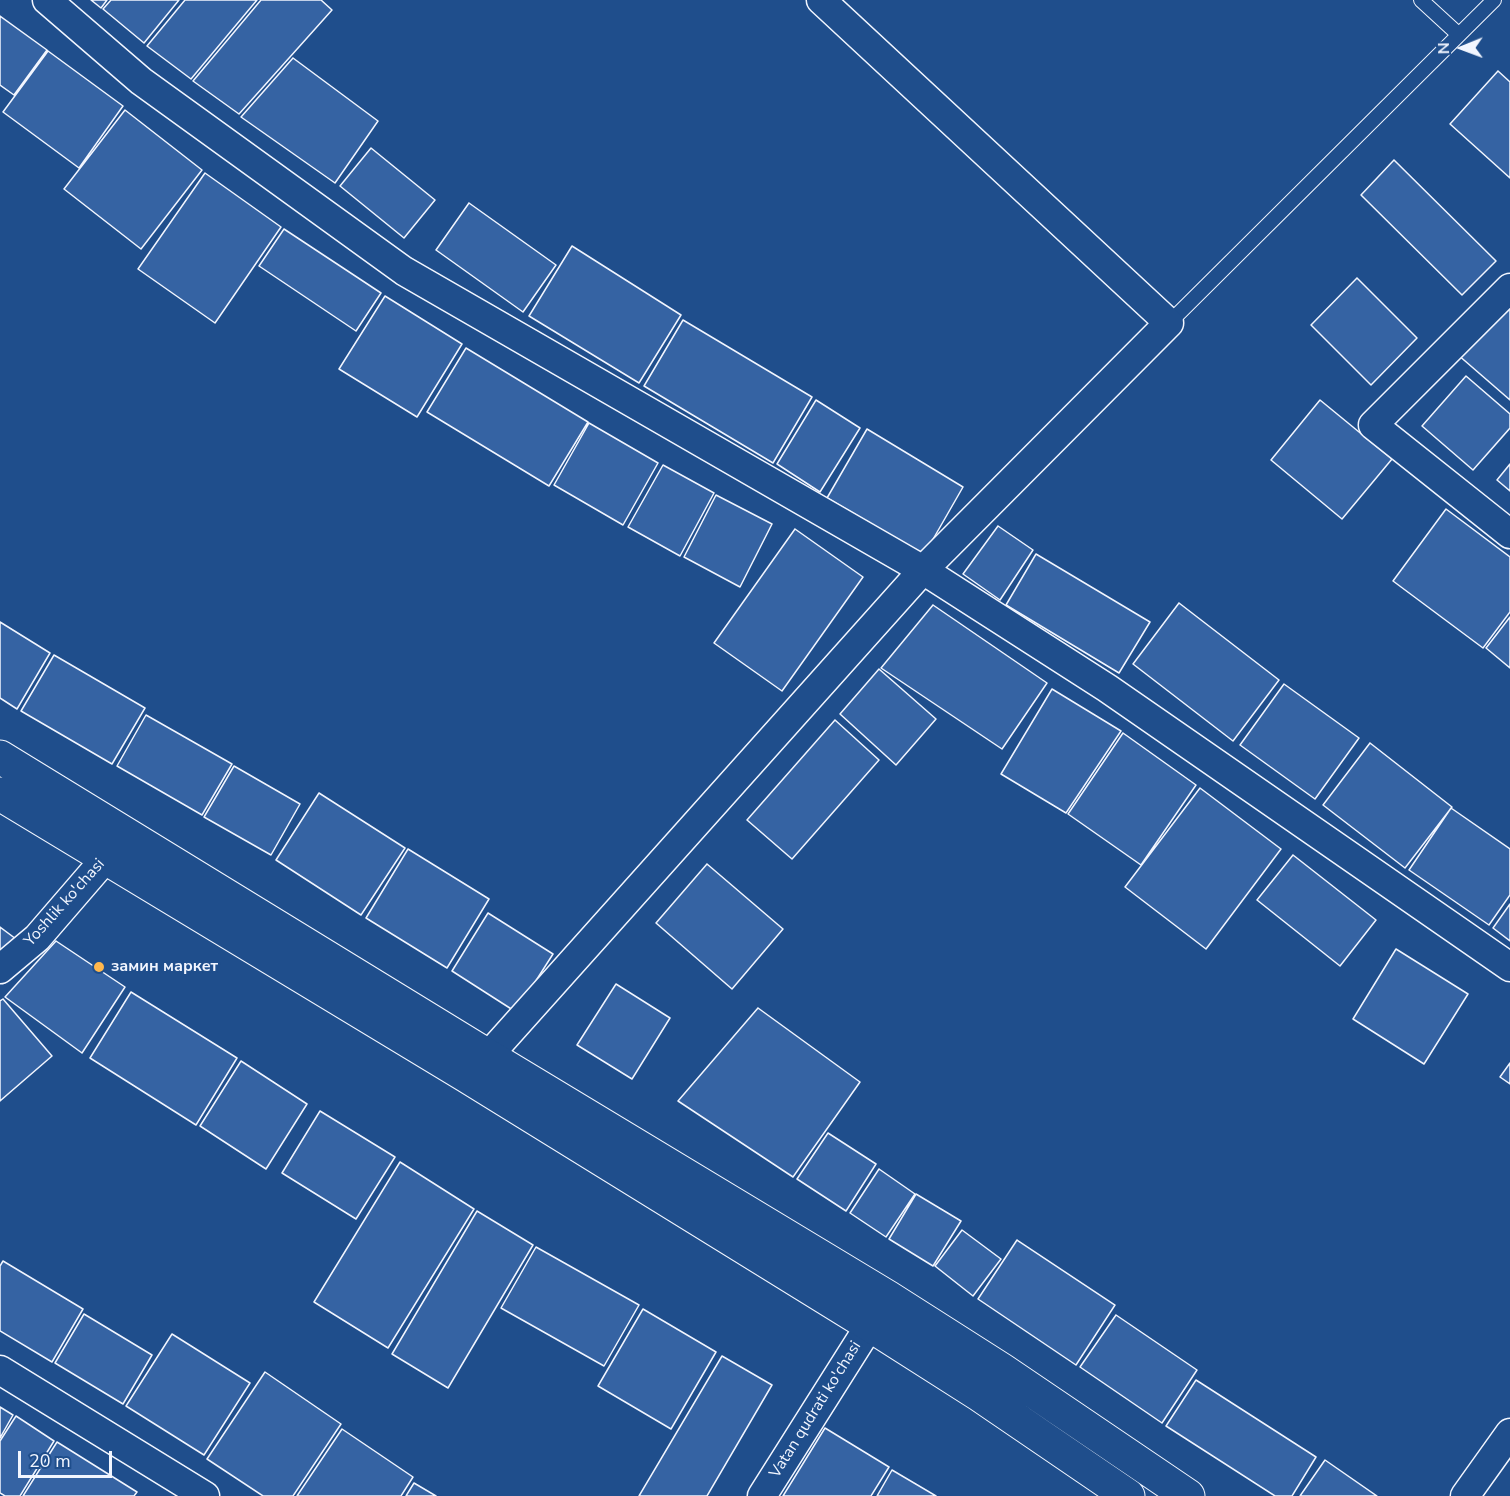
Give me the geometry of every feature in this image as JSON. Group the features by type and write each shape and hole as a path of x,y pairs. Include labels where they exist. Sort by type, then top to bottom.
{"main road":[{"path":"0,757 114,844 476,1081 980,1395 1128,1496"},
{"path":"0,794 114,844 488,1056 889,1298 1002,1370 1188,1496"}],"street":[{"path":"47,0 141,81 404,271 923,570 1107,688 1510,967"},
{"path":"488,1056 923,570 1169,323 821,0"},
{"path":"1510,288 1373,425 1510,534"},
{"name":"Yoshlik ko'chasi","path":"0,969 37,938 114,844"},
{"name":"Vatan qudrati ko'chasi","path":"762,1496 870,1325"},
{"path":"0,1370 205,1496"},
{"path":"1465,1496 1510,1433"}],"lane":[{"path":"1421,0 1458,34"},
{"path":"1169,323 1494,0"}],"building":[{"path":"91,0 107,0 101,8"},
{"path":"111,0 179,0 144,43 103,9"},
{"path":"185,0 257,0 191,79 147,46"},
{"path":"261,0 321,0 332,10 239,114 193,81"},
{"path":"0,16 47,50 14,95 0,85"},
{"path":"48,51 123,106 79,168 3,112"},
{"path":"293,58 378,121 335,183 241,117"},
{"path":"1498,71 1510,82 1510,178 1450,124"},
{"path":"125,110 202,170 141,249 64,189"},
{"path":"371,148 435,200 404,238 340,186"},
{"path":"1394,160 1496,261 1462,295 1361,195"},
{"path":"205,173 281,227 215,323 138,269"},
{"path":"469,203 556,265 523,312 436,250"},
{"path":"284,229 381,293 356,331 259,266"},
{"path":"572,246 681,315 639,383 529,316"},
{"path":"1357,278 1417,338 1371,385 1311,325"},
{"path":"385,296 462,344 417,417 339,369"},
{"path":"1510,305 1510,400 1457,354"},
{"path":"683,320 812,397 773,463 644,386"},
{"path":"466,348 588,422 549,486 427,412"},
{"path":"1466,376 1510,414 1510,428 1473,470 1422,426"},
{"path":"816,400 860,428 820,492 777,464"},
{"path":"1320,400 1392,459 1342,519 1271,460"},
{"path":"589,423 658,463 623,525 554,485"},
{"path":"867,429 963,487 924,555 827,498"},
{"path":"1510,464 1510,491 1497,480"},
{"path":"663,465 714,493 680,556 628,527"},
{"path":"716,495 772,524 740,587 684,557"},
{"path":"1446,509 1510,557 1510,612 1483,648 1393,581"},
{"path":"998,526 1033,550 1000,600 963,574"},
{"path":"795,529 863,577 782,691 714,643"},
{"path":"1036,554 1150,622 1119,673 1006,605"},
{"path":"1179,603 1279,680 1233,741 1133,664"},
{"path":"933,605 1047,683 1002,749 881,668"},
{"path":"1510,617 1510,668 1486,648"},
{"path":"0,622 50,653 17,709 0,698"},
{"path":"54,655 145,708 112,764 21,711"},
{"path":"879,669 936,719 896,765 840,714"},
{"path":"1284,684 1359,738 1315,799 1240,745"},
{"path":"1052,689 1121,731 1066,813 1001,774"},
{"path":"146,715 232,764 202,815 117,766"},
{"path":"835,720 879,760 792,859 747,820"},
{"path":"1123,733 1196,785 1141,865 1068,814"},
{"path":"1370,743 1452,807 1405,868 1323,805"},
{"path":"234,766 300,804 271,855 204,817"},
{"path":"1200,788 1281,849 1206,949 1125,887"},
{"path":"319,793 405,848 361,915 276,860"},
{"path":"1451,808 1510,849 1510,895 1489,925 1409,870"},
{"path":"408,849 489,899 447,968 366,918"},
{"path":"1293,855 1376,920 1340,966 1257,900"},
{"path":"707,864 783,929 732,989 656,923"},
{"path":"1510,904 1510,941 1493,928"},
{"path":"488,913 553,954 516,1012 452,971"},
{"path":"0,927 16,939 0,952"},
{"path":"56,941 125,987 82,1053 5,997"},
{"path":"1396,949 1468,994 1424,1064 1353,1019"},
{"path":"616,984 670,1018 632,1079 577,1045"},
{"path":"131,992 237,1058 196,1125 90,1058"},
{"path":"3,999 52,1056 0,1101 0,1001"},
{"path":"758,1008 860,1082 793,1177 678,1101"},
{"path":"241,1061 307,1104 266,1169 200,1126"},
{"path":"1510,1063 1510,1084 1500,1077"},
{"path":"320,1111 395,1157 356,1219 282,1173"},
{"path":"828,1133 876,1164 846,1211 797,1179"},
{"path":"400,1162 474,1209 388,1348 314,1302"},
{"path":"879,1169 915,1194 886,1237 850,1213"},
{"path":"916,1194 961,1221 933,1266 889,1239"},
{"path":"477,1211 533,1245 448,1388 392,1354"},
{"path":"962,1230 1001,1259 973,1296 935,1266"},
{"path":"1017,1240 1115,1305 1076,1365 978,1299"},
{"path":"536,1247 639,1305 604,1366 501,1308"},
{"path":"3,1261 83,1309 52,1362 0,1331 0,1266"},
{"path":"643,1309 716,1352 671,1429 598,1386"},
{"path":"84,1314 152,1355 123,1404 55,1363"},
{"path":"1116,1315 1197,1370 1162,1423 1080,1367"},
{"path":"172,1334 250,1383 204,1455 126,1406"},
{"path":"722,1356 772,1385 707,1496 639,1496"},
{"path":"265,1372 341,1424 293,1496 263,1496 207,1459"},
{"path":"1196,1380 1316,1457 1292,1496 1275,1496 1166,1426"},
{"path":"0,1407 13,1415 0,1438"},
{"path":"16,1416 54,1441 20,1496 5,1496 0,1493 0,1441"},
{"path":"825,1428 889,1467 871,1496 783,1496"},
{"path":"342,1429 413,1477 401,1496 297,1496"},
{"path":"57,1442 137,1492 134,1496 23,1496"},
{"path":"1325,1460 1377,1496 1300,1496"},
{"path":"892,1470 936,1496 877,1496"},
{"path":"414,1483 436,1496 406,1496"}],"place":[{"name":"замин маркет","path":"99,967"}]}
